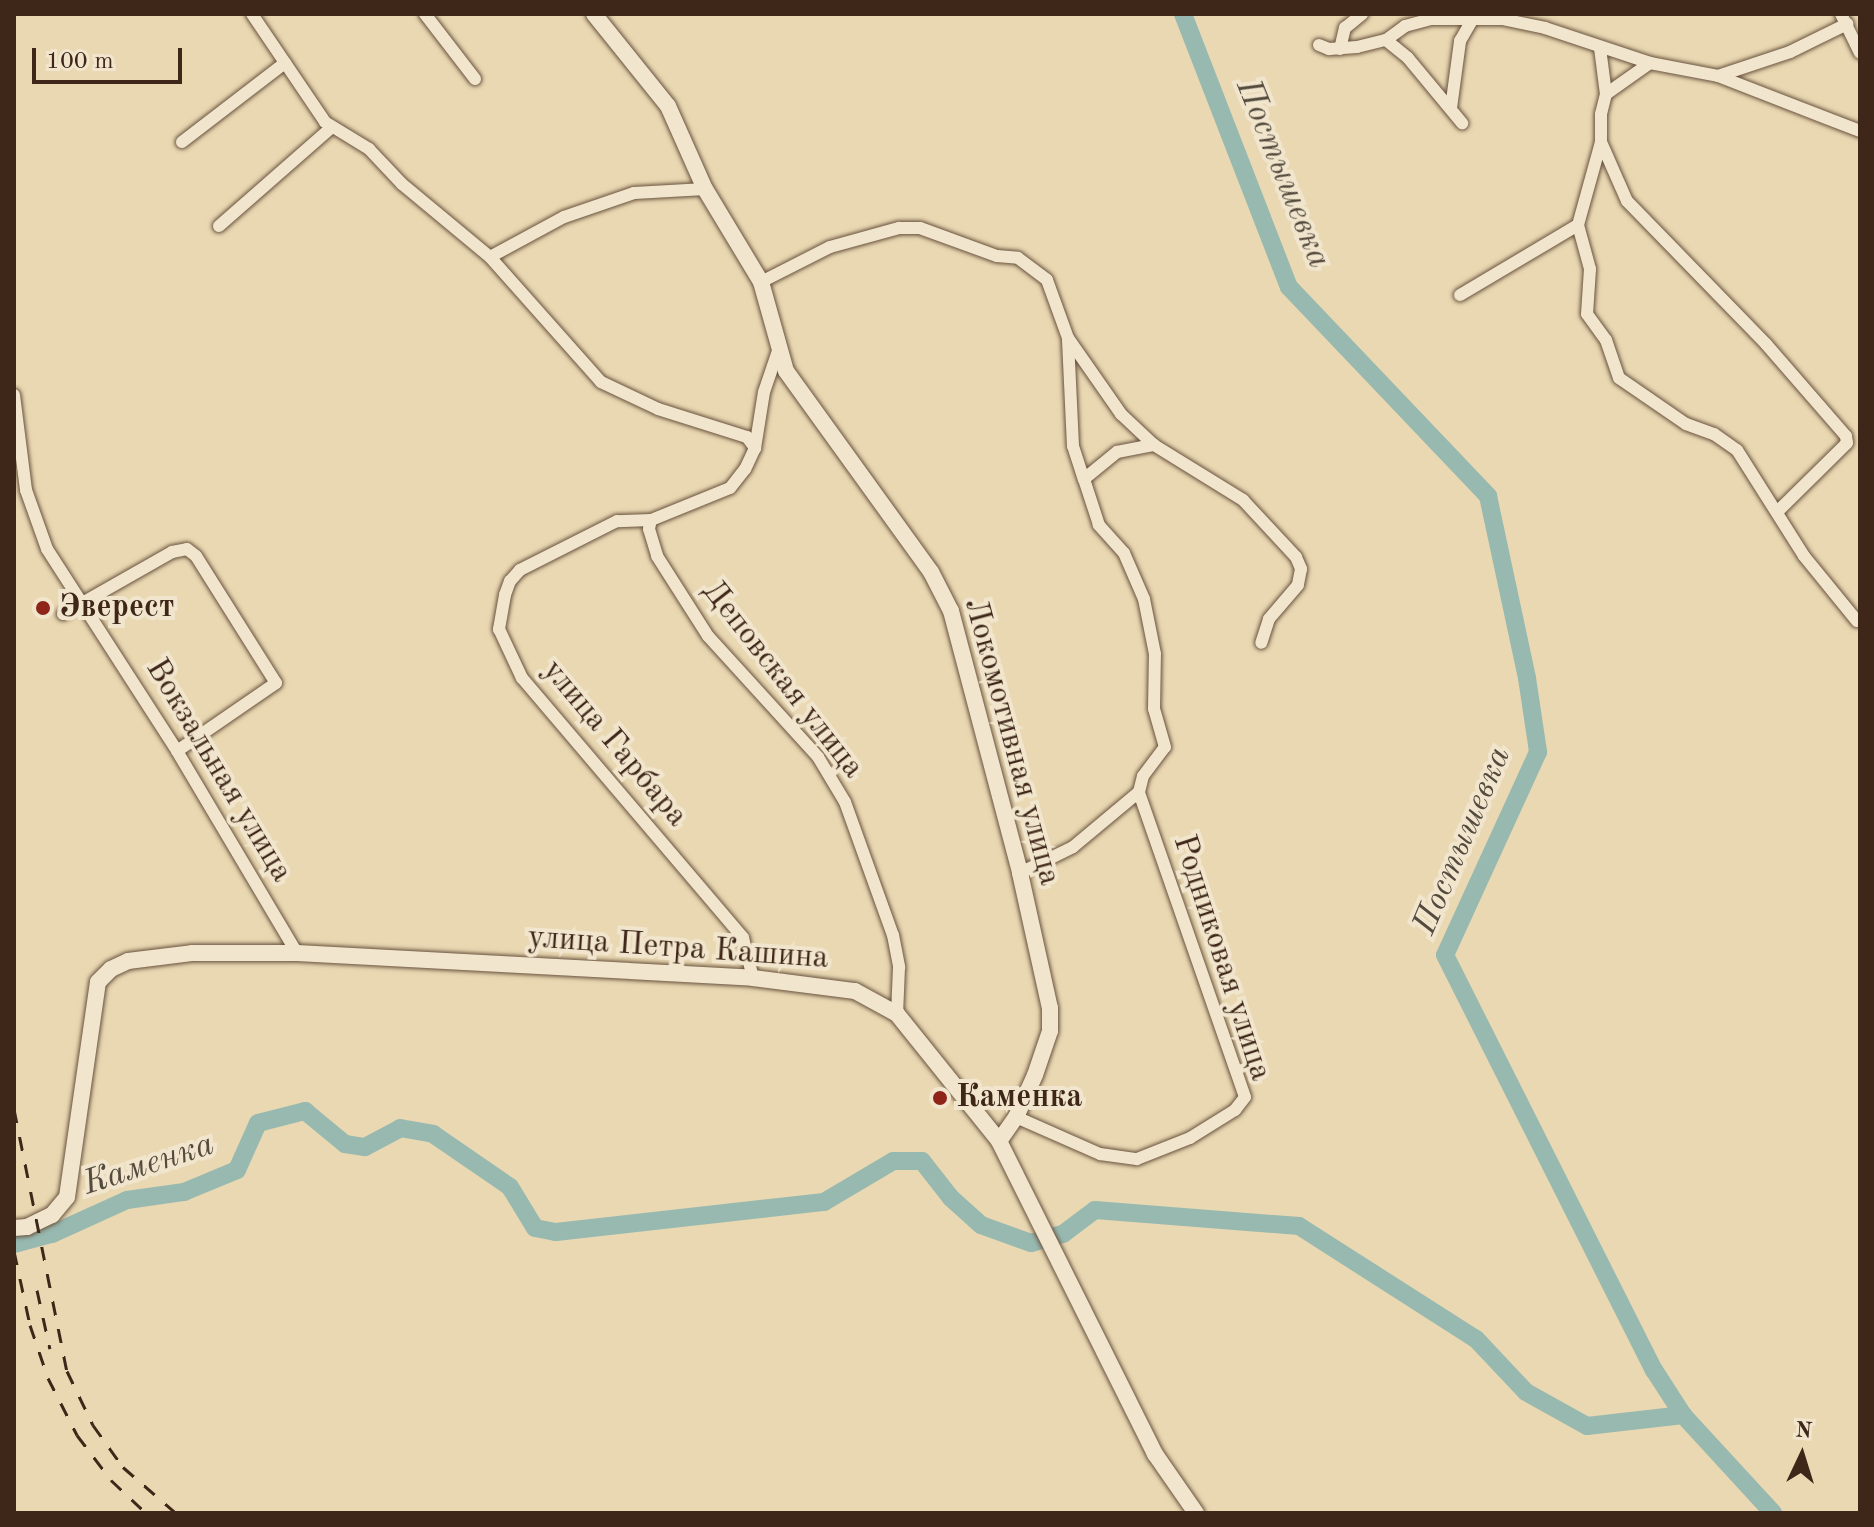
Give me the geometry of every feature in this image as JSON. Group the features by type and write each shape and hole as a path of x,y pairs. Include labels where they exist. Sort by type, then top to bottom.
{"main road":[{"name":"Локомотивная улица","path":"594,14 668,106 705,189 761,282 786,371 931,572 951,611 1020,873 1050,1008 1050,1031 1016,1117 999,1141"},
{"name":"улица Петра Кашина","path":"14,1228 27,1227 52,1215 67,1197 98,982 111,969 128,961 192,953 297,953 753,978 855,991 897,1014 999,1141 1155,1454 1196,1513"}],"street":[{"path":"252,14 331,128 369,149 402,184 490,257 601,382 658,409 747,437 755,448"},
{"path":"425,14 475,79"},
{"path":"1340,49 1345,28 1362,14"},
{"path":"1319,45 1340,49 1386,40 1405,26 1432,19 1474,17 1545,28 1650,63 1718,76 1860,131"},
{"path":"1451,108 1460,41 1474,17"},
{"path":"1718,76 1790,52 1844,19 1860,53"},
{"path":"1386,40 1408,58 1462,123"},
{"path":"1600,48 1606,94 1601,114 1601,142 1578,225 1590,269 1587,314 1606,340 1619,378 1675,417 1714,434 1737,450 1804,556 1857,621"},
{"path":"182,142 285,63"},
{"path":"1606,94 1650,63"},
{"path":"219,226 331,128"},
{"path":"1601,142 1627,201 1766,344 1846,436 1847,443 1778,511"},
{"path":"490,257 564,217 634,193 705,189"},
{"path":"1460,295 1578,225"},
{"path":"761,282 830,247 899,228 920,228 997,256 1018,258 1047,280 1068,338 1121,414 1154,445 1243,500 1296,557 1301,569 1298,585 1269,619 1261,643"},
{"path":"1020,873 1073,847 1139,792 1143,776 1165,747 1154,709 1157,689 1144,599 1124,553 1099,525 1073,446 1068,338"},
{"path":"651,520 730,488 755,448 764,392 779,348"},
{"name":"Вокзальная улица","path":"14,395 26,490 47,549 177,751 297,953"},
{"path":"1084,479 1117,452 1154,445"},
{"name":"улица Гарбара","path":"651,520 617,521 520,570 510,581 505,595 499,629 522,678 743,938 753,978"},
{"name":"Деповская улица","path":"651,520 649,529 657,556 708,636 818,757 845,802 893,935 899,967 897,1014"},
{"path":"63,614 172,552 187,549 196,556 276,683 177,751"},
{"name":"Родниковая улица","path":"1016,1117 1100,1154 1137,1159 1190,1138 1235,1110 1245,1097 1139,792"}],"waterway":[{"name":"Постышевка","path":"1183,14 1289,287 1488,496 1527,678 1538,752 1445,955 1654,1370 1683,1415 1773,1513"},
{"name":"Каменка","path":"14,1244 52,1234 127,1200 184,1192 237,1170 258,1123 305,1111 345,1144 365,1147 400,1128 433,1134 510,1187 535,1228 556,1232 824,1202 893,1161 922,1161 951,1198 981,1225 1031,1243 1063,1234 1095,1210 1299,1226 1476,1339 1526,1392 1587,1426 1683,1415"}],"railway":[{"path":"14,1109 67,1371 93,1425 123,1467 176,1513"},
{"path":"14,1251 30,1325 48,1378 77,1435 111,1480 146,1513"},
{"path":"37,1290 50,1349"}],"place":[{"name":"Эверест","path":"43,608"},
{"name":"Каменка","path":"940,1098"}]}
